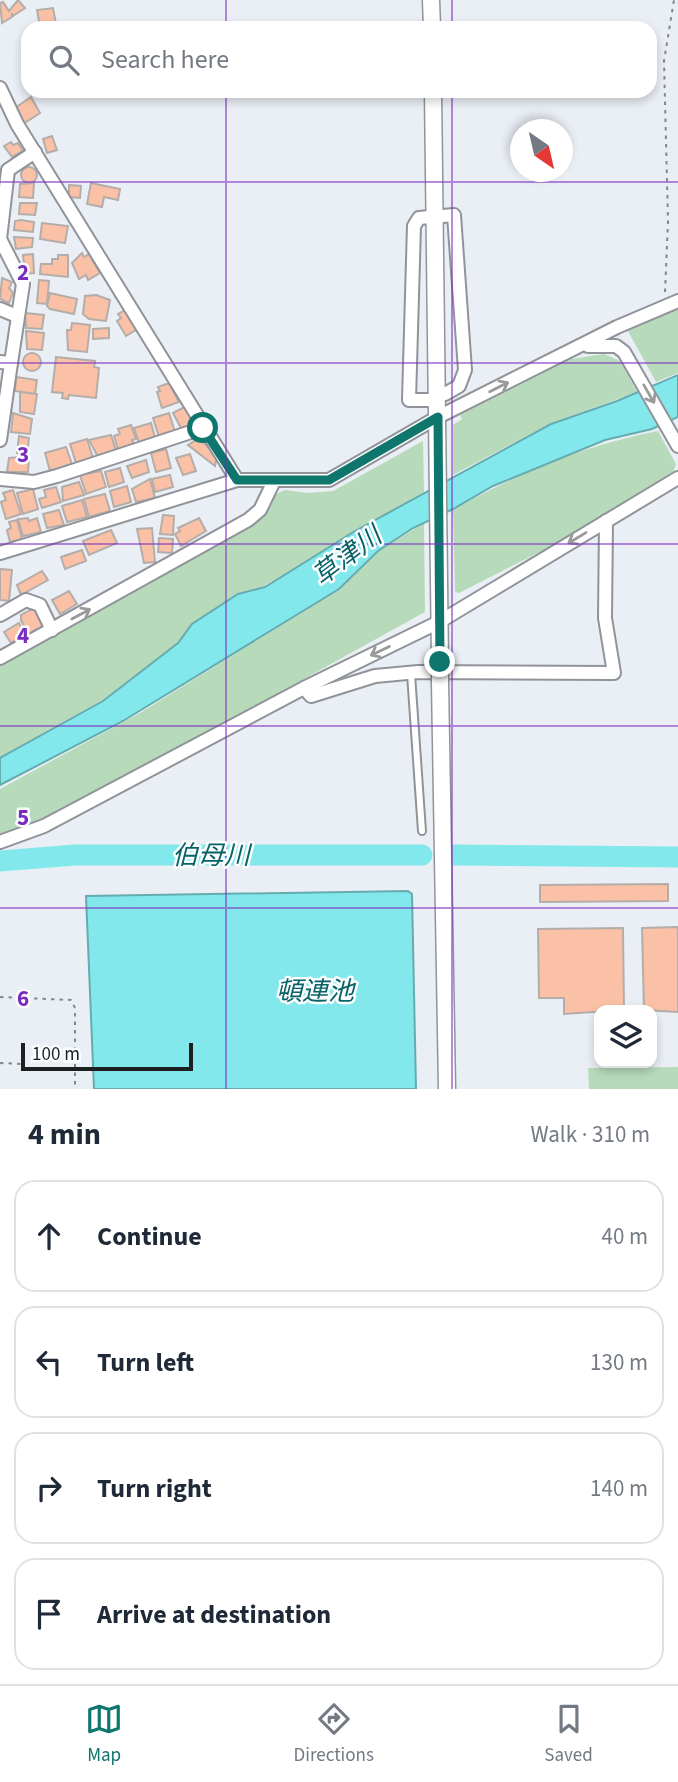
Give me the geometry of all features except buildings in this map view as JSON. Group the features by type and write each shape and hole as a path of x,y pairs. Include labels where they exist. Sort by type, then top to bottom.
{"street":[{"path":"431,0 432,21"},
{"path":"0,88 17,124 237,480"},
{"path":"433,98 447,1089"},
{"path":"0,440 5,363 23,284 0,239 4,164 35,152"},
{"path":"430,400 409,400 407,377 414,226 419,218 454,215 465,370 459,386 446,394"},
{"path":"0,553 237,480 329,480 438,417 678,301"},
{"path":"0,309 17,316"},
{"path":"580,347 616,346 629,359 678,446"},
{"path":"0,479 34,482 203,428"},
{"path":"607,524 678,478"},
{"path":"0,659 209,544 256,515 274,481"},
{"path":"0,849 47,828 439,622 678,485"},
{"path":"307,692 375,676 614,673 605,618 607,524"},
{"path":"0,615 26,600 40,605 51,630"},
{"path":"0,842 47,828"}],"lane":[{"path":"411,674 422,831"}],"path":[{"path":"665,294 668,221 664,61 674,0"},
{"path":"0,997 71,1000 75,1008 75,1089"},
{"path":"0,1063 23,1064"}],"green space":[{"path":"678,307 678,373 656,382 628,331"},
{"path":"604,354 620,361 637,392 551,423 453,475 453,425 462,419 460,415 571,359"},
{"path":"658,431 676,464 672,476 563,540 459,593 455,592 453,510 552,462 604,444"},
{"path":"423,441 424,492 264,586 238,593 192,624 178,643 103,700 0,757 0,665 252,525 265,513 274,495 285,490 308,493 333,491"},
{"path":"424,523 425,612 43,823 0,840 0,789 140,713 340,589 379,551"},
{"path":"678,1067 678,1089 589,1089 588,1068"}],"water":[{"name":"草津川","path":"678,375 678,417 652,429 605,440 493,486 413,528 378,551 339,589 123,721 0,785 0,758 103,701 178,643 192,624 238,594 265,587 355,531 551,424 617,401"},
{"name":"頓連池","path":"408,891 412,894 416,1089 94,1089 86,896"}],"waterway":[{"name":"伯母川","path":"0,861 75,855 422,855"},
{"name":"伯母川","path":"453,855 678,857"}],"route":[{"path":"203,428 237,480 311,482 329,480 438,417 440,662"}]}
